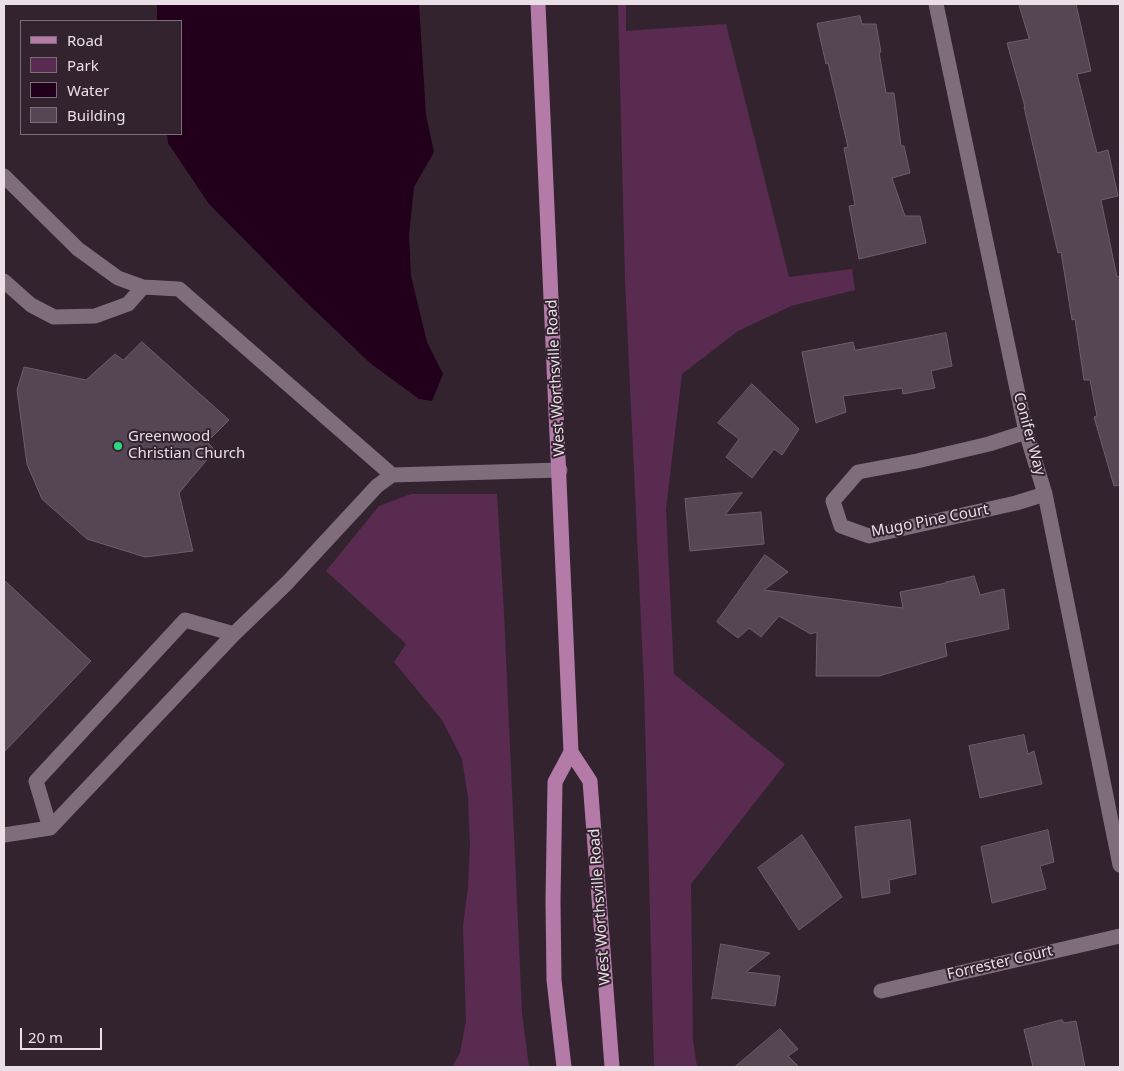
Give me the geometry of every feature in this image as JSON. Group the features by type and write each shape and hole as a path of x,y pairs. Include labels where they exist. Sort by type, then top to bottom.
{"main road":[{"name":"West Worthsville Road","path":"538,4 571,752 590,781 612,1067"},
{"path":"564,1067 554,980 555,782 571,752"}],"street":[{"name":"Conifer Way","path":"936,4 1026,432 1045,494 1120,865"},
{"path":"4,176 78,249 118,278 143,287 179,288 392,475"},
{"path":"4,281 31,305 54,317 95,316 128,304 143,287"},
{"name":"Mugo Pine Court","path":"1026,432 980,446 858,472 833,501 840,526 869,536 1016,503 1045,494"},
{"path":"4,835 50,828 234,634 287,584 377,486 392,475 560,470"},
{"path":"50,828 36,781 185,620 234,634"},
{"name":"Forrester Court","path":"881,991 1120,936"}],"green space":[{"path":"618,4 626,4 626,31 726,24 789,277 852,269 855,290 791,306 738,331 682,374 666,509 674,674 785,764 691,884 693,1040 697,1067 654,1067 644,685 625,279"},
{"path":"411,494 497,494 522,1013 529,1067 452,1067 460,1053 466,1021 463,926 468,887 470,845 468,797 462,759 442,720 394,662 406,644 326,571 379,506"}],"water":[{"path":"157,4 419,4 426,115 434,152 414,187 409,235 411,276 427,342 443,374 432,401 419,399 370,363 305,301 209,204 168,143 167,135 182,135 182,20 157,20"}],"building":[{"path":"1019,4 1076,4 1091,71 1077,74 1097,153 1108,150 1118,196 1101,200 1117,277 1120,276 1120,485 1114,486 1094,417 1097,416 1090,380 1084,380 1075,319 1072,320 1061,252 1058,253 1025,107 1007,43 1029,39"},
{"path":"860,16 862,24 876,24 886,93 894,93 901,146 904,146 910,173 892,178 905,216 920,216 926,243 859,259 849,206 855,205 844,148 848,147 817,24"},
{"path":"946,333 952,366 931,371 935,388 903,394 902,388 843,396 846,412 816,423 802,352 853,342 855,350"},
{"name":"Greenwood Christian Church","path":"142,342 229,420 207,442 215,450 179,493 193,551 145,557 87,539 42,499 27,464 17,390 24,367 86,380 115,354 123,360"},
{"path":"752,384 799,429 782,455 774,449 752,478 726,457 739,439 718,423"},
{"path":"742,493 725,515 761,512 764,544 690,551 685,499"},
{"path":"765,555 788,572 764,590 903,608 900,592 974,576 980,595 1004,589 1009,629 945,643 947,656 879,676 816,676 817,632 811,634 779,616 761,637 749,628 738,638 717,622"},
{"path":"4,580 91,661 4,752"},
{"path":"1024,735 1028,754 1034,751 1042,784 980,798 969,746"},
{"path":"910,820 916,874 889,880 890,893 862,898 855,827"},
{"path":"1048,830 1054,862 1040,866 1046,889 992,903 981,847"},
{"path":"802,835 842,897 799,930 758,868"},
{"path":"721,944 770,953 746,972 780,976 775,1006 712,999"},
{"path":"1062,1020 1064,1023 1076,1021 1085,1067 1033,1067 1024,1030"},
{"path":"780,1029 798,1049 788,1056 799,1067 735,1067"}],"place":[{"name":"Greenwood Christian Church","path":"118,446"}]}
